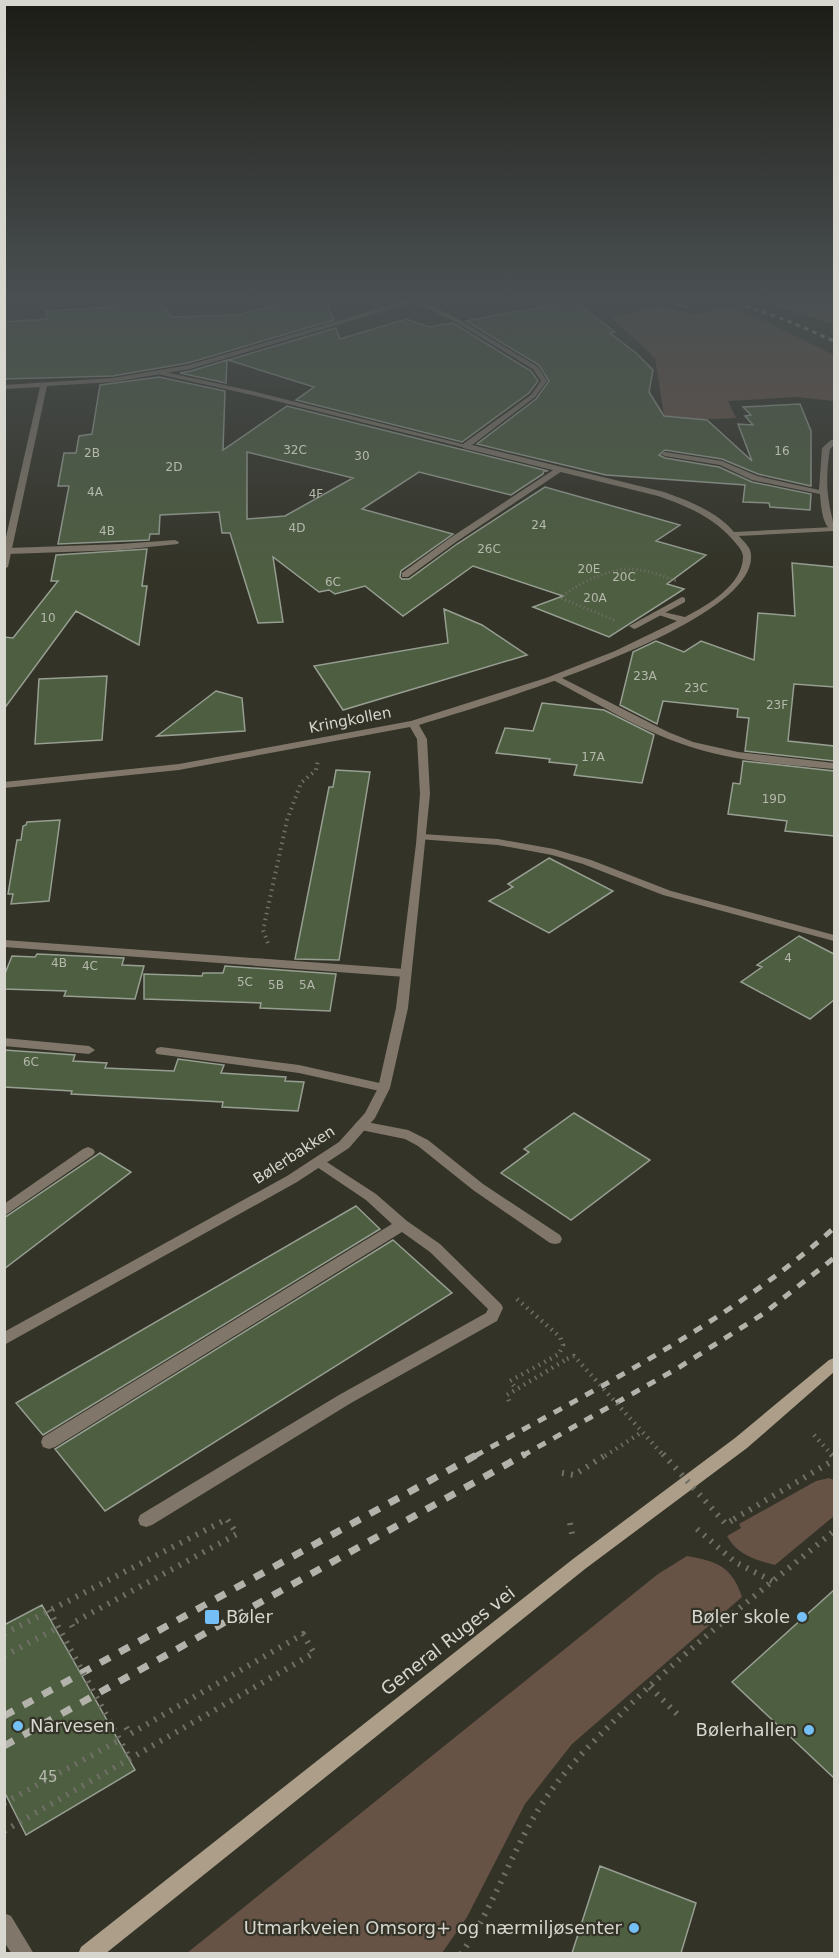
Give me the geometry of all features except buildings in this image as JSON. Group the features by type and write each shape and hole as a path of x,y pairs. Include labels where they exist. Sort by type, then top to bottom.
{"main road":[{"name":"General Ruges vei","path":"88,1953 579,1563 741,1443 834,1364"}],"street":[{"path":"4,567 43,391"},
{"name":"Kringkollen","path":"4,785 179,767 413,724 556,678 608,658 685,620 728,593 743,574 747,555 734,534 710,515 661,494 237,391"},
{"path":"466,446 536,391"},
{"path":"734,534 833,529 824,493 826,448 834,442"},
{"path":"665,454 722,463 755,478 824,493"},
{"path":"405,575 453,540 561,469"},
{"path":"9,551 175,543"},
{"path":"634,626 662,613 682,600"},
{"path":"662,613 685,620"},
{"path":"556,678 664,734 690,744 738,755 834,766"},
{"name":"Bølerbakken","path":"6,1336 292,1179 344,1145 370,1115 384,1088 402,1008 422,837 425,794 422,739 413,724"},
{"path":"422,837 498,842 554,852 667,892 834,938"},
{"path":"4,943 405,973"},
{"path":"4,1042 89,1050"},
{"path":"161,1051 299,1069 384,1088"},
{"path":"361,1126 408,1135 423,1143 478,1187 555,1239"},
{"path":"4,1211 88,1152"},
{"path":"146,1520 345,1399 492,1317 496,1308 435,1248 402,1225 371,1197 319,1162"},
{"path":"49,1442 402,1225"},
{"path":"4,1923 24,1953"}],"path":[{"path":"634,626 585,610 561,598 603,572 622,566 650,572 687,587 688,591 682,600"},
{"path":"291,963 274,950 266,940 263,930 287,820 301,783 316,770 318,760 311,743"},
{"path":"519,1388 510,1381 555,1356"},
{"path":"509,1401 507,1395 574,1356 726,1524 811,1475 834,1459 814,1435"},
{"path":"562,1473 574,1475 642,1432"},
{"path":"4,1634 227,1519 237,1534 71,1624 76,1633"},
{"path":"697,1529 735,1562 774,1581"},
{"path":"461,1953 486,1914 521,1841 559,1780 650,1687 834,1531"},
{"path":"50,1610 130,1759"},
{"path":"4,1656 59,1627"},
{"path":"4,1831 315,1653 303,1634 130,1734 123,1722"},
{"path":"650,1687 681,1718"},
{"path":"4,1803 120,1740"}],"shaded area":[{"path":"660,391 834,391 834,401 797,397 728,401 736,418 665,421"},
{"path":"829,1478 834,1480 834,1516 775,1565 754,1559 742,1552 727,1536 741,1528 739,1524 816,1481"},
{"path":"687,1556 706,1560 722,1567 733,1578 742,1597 572,1744 525,1804 467,1917 442,1953 187,1953 658,1574"}],"railway":[{"path":"475,1456 615,1379 707,1324 751,1294 834,1228"},
{"path":"522,1456 678,1368 763,1314 834,1258"},
{"path":"4,1716 478,1454"},
{"path":"4,1746 525,1454"}],"place":[{"name":"Bøler","path":"212,1617"},
{"name":"Bøler skole","path":"802,1617"},
{"name":"Narvesen","path":"18,1726"},
{"name":"Bølerhallen","path":"809,1730"},
{"name":"Utmarkveien Omsorg+ og nærmiljøsenter","path":"634,1928"}]}
